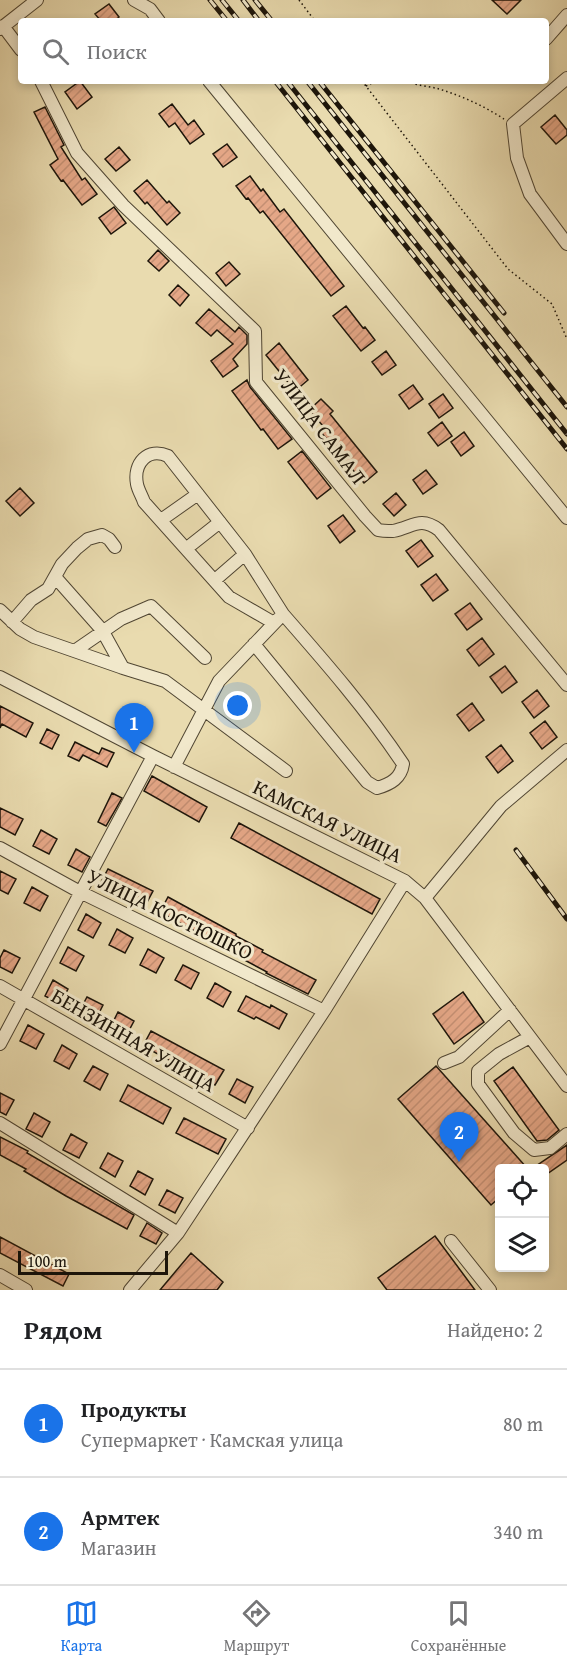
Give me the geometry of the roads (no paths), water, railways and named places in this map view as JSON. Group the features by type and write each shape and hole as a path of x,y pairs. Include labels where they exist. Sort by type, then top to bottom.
{"street":[{"path":"18,46 2,27 37,0"},
{"path":"134,0 150,9 157,18"},
{"path":"549,36 567,15"},
{"path":"567,78 513,124 517,158 530,194 567,244"},
{"name":"УЛИЦА САМАЛ","path":"42,84 76,153 123,205 255,331 256,382 365,516 378,530 391,531 415,523 429,523 439,530 567,685"},
{"path":"211,84 567,518"},
{"path":"254,644 367,782 377,788 389,785 396,778 402,771 403,764 387,740 328,666 278,618 245,554 168,456 160,453 149,455 142,460 137,466 137,483 144,502 229,597 278,618"},
{"path":"161,520 198,494"},
{"path":"187,548 220,522"},
{"path":"12,622 31,600 48,590 62,564 88,539 102,535 109,539 115,547"},
{"path":"215,580 245,554"},
{"path":"56,578 102,630 123,668"},
{"path":"76,650 102,630 138,610 151,606 205,658"},
{"path":"0,610 20,629 34,637 165,681 286,771"},
{"path":"174,767 219,681 278,618"},
{"name":"КАМСКАЯ УЛИЦА","path":"0,677 174,767 405,881 425,898 567,1086"},
{"path":"425,898 501,806 567,750"},
{"path":"0,1044 153,756"},
{"name":"УЛИЦА КОСТЮШКО","path":"0,848 80,892 324,1011"},
{"path":"130,1290 178,1233 324,1011 405,881"},
{"name":"БЕНЗИННАЯ УЛИЦА","path":"0,986 248,1128"},
{"path":"444,1062 459,1057 510,1010"},
{"path":"530,1037 499,1054 478,1071 478,1084 514,1133 534,1150 550,1148 567,1134"},
{"path":"0,1123 178,1233"},
{"path":"451,1241 490,1290"},
{"path":"0,1275 26,1290"}],"railway":[{"path":"210,0 225,18"},
{"path":"222,0 237,18"},
{"path":"243,0 257,18"},
{"path":"255,0 270,18"},
{"path":"277,84 567,449"},
{"path":"289,84 567,434"},
{"path":"309,84 567,407"},
{"path":"321,84 504,313"},
{"path":"516,850 567,919"}],"place":[{"name":"Продукты","path":"134,753"},
{"name":"Армтек","path":"459,1162"}]}
